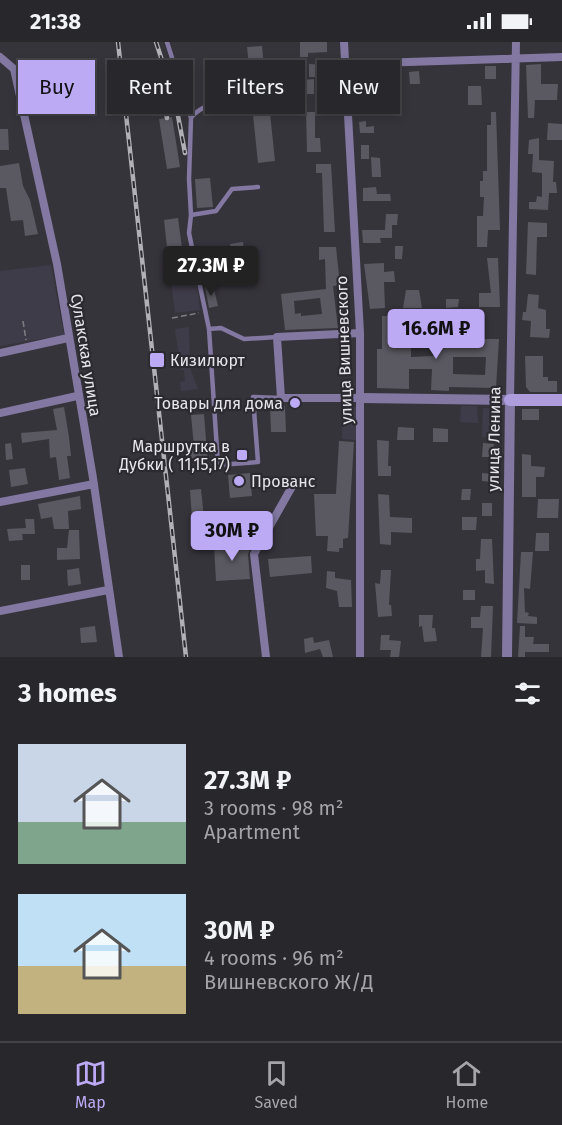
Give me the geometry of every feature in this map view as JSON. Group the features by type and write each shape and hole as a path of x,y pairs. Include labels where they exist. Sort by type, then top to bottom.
{"main road":[{"path":"510,400 562,400"}],"street":[{"name":"улица Вишневского","path":"344,42 345,60"},
{"name":"улица Ленина","path":"507,657 516,42"},
{"path":"400,62 562,57"},
{"name":"Сулакская улица","path":"4,59 14,69 57,264 77,396 94,484 119,657"},
{"name":"улица Вишневского","path":"348,114 360,333 360,657"},
{"path":"360,333 277,337 281,398 510,400"},
{"path":"0,353 68,338"},
{"path":"0,413 77,396"},
{"path":"266,657 254,555 294,483"},
{"path":"0,502 94,484"},
{"path":"0,611 108,590"}],"lane":[{"path":"168,42 191,118 189,179 192,214 189,233 209,329 218,465 258,462 253,397 281,398"},
{"path":"191,118 195,112 205,108"},
{"path":"192,214 216,211 232,189 258,187"},
{"path":"209,329 220,328 244,339 277,337"}],"path":[{"path":"172,318 200,313"},
{"path":"23,321 27,347"}],"shaded area":[{"path":"51,265 64,335 0,346 0,271"},
{"path":"196,278 200,310 175,313 171,281"},
{"path":"189,327 190,368 198,389 181,391 180,382 185,381 184,370 181,370 175,329"},
{"path":"461,406 477,406 478,423 460,422"},
{"path":"343,407 357,407 357,440 342,439"},
{"path":"483,408 493,409 492,437 482,437"}],"building":[{"path":"300,42 327,42 327,52 308,53 308,57 300,57"},
{"path":"262,46 263,60 248,60 247,47"},
{"path":"309,64 317,64 317,77 309,77"},
{"path":"541,64 541,84 558,84 557,100 535,100 534,118 528,118 526,65"},
{"path":"485,66 496,66 496,79 485,79"},
{"path":"419,71 420,84 410,84 409,72"},
{"path":"314,79 314,94 305,94 305,80"},
{"path":"468,86 481,86 482,105 468,105"},
{"path":"306,112 315,112 315,138 320,138 321,152 307,152"},
{"path":"491,112 496,112 500,230 488,230 487,247 477,247 477,216 483,216 484,197 480,197 480,181 483,181 483,171 487,171 487,125 491,125"},
{"path":"270,114 275,161 258,163 253,115"},
{"path":"172,117 180,167 167,169 159,119"},
{"path":"366,121 366,127 374,126 374,133 360,133 359,122"},
{"path":"548,123 562,124 562,140 547,140"},
{"path":"0,129 8,129 9,150 0,150"},
{"path":"539,138 539,160 554,161 553,182 556,182 557,193 549,193 548,210 529,209 529,202 536,202 537,196 542,197 542,173 532,172 533,154 528,154 529,140"},
{"path":"361,145 369,145 369,159 361,159"},
{"path":"371,157 380,158 381,177 372,177"},
{"path":"19,163 23,186 30,200 38,234 25,236 23,220 11,221 6,188 0,188 0,166"},
{"path":"316,164 331,164 335,232 324,232 322,173 316,173"},
{"path":"210,178 213,207 197,208 195,179"},
{"path":"376,187 377,194 390,194 391,201 363,201 363,188"},
{"path":"386,214 398,214 397,225 392,225 392,238 380,238 381,243 363,243 362,230 385,230"},
{"path":"178,218 184,263 169,265 164,220"},
{"path":"528,222 547,223 547,237 537,237 536,275 526,274"},
{"path":"243,242 244,253 231,254 230,244"},
{"path":"395,246 403,246 402,259 395,259"},
{"path":"319,247 336,247 340,285 333,286 338,328 285,330 281,294 326,289 325,259 319,260","holes":["320,298 322,314 301,316 301,313 295,314 294,301"]},
{"path":"487,258 498,258 500,307 479,307 479,293 491,293"},
{"path":"384,263 384,272 394,271 395,282 384,282 385,308 370,309 364,264"},
{"path":"213,285 218,306 209,308 205,287"},
{"path":"406,290 419,290 422,308 403,308"},
{"path":"528,294 539,295 538,308 546,310 546,329 550,329 549,338 530,337 531,321 522,320 523,312 526,312"},
{"path":"446,299 459,299 458,307 446,308"},
{"path":"382,316 395,316 395,332 421,332 421,342 411,342 411,357 433,356 435,323 447,324 447,345 476,346 476,339 499,339 496,388 449,387 449,391 431,390 432,369 409,369 409,389 377,388 377,349 382,349","holes":["453,357 486,357 485,375 453,374"]},
{"path":"525,356 543,356 543,377 548,377 548,381 557,381 557,392 530,392 526,387"},
{"path":"285,406 286,432 271,432 270,407"},
{"path":"64,407 71,456 67,456 70,478 59,480 56,457 50,458 49,439 22,443 21,433 57,430 53,409"},
{"path":"522,409 539,409 539,420 522,420"},
{"name":"Кизилюрт","path":"204,414 208,465 195,466 195,458 186,459 185,448 194,447 191,415"},
{"path":"398,427 414,428 414,440 397,440"},
{"path":"433,428 448,429 448,442 433,442"},
{"path":"377,440 389,441 388,466 391,466 391,476 378,476"},
{"path":"339,441 354,442 348,538 343,539 343,548 339,548 339,552 327,551 328,536 316,536 314,494 336,494"},
{"path":"11,443 13,459 6,460 5,444"},
{"path":"483,443 494,444 493,457 482,457"},
{"path":"522,454 531,455 531,466 545,467 544,477 536,477 536,497 522,497"},
{"path":"25,468 28,484 11,487 9,470"},
{"path":"250,473 252,496 230,498 228,475"},
{"path":"482,473 492,474 492,482 482,481"},
{"path":"201,489 204,518 192,519 190,490"},
{"path":"462,489 471,489 470,500 461,500"},
{"path":"378,494 389,495 390,517 412,518 412,533 391,532 391,545 380,544"},
{"path":"80,496 81,509 68,511 69,529 54,529 52,517 41,519 38,504"},
{"path":"538,499 559,499 558,518 537,518"},
{"path":"482,503 492,503 492,516 482,516"},
{"path":"462,517 477,517 476,530 462,530"},
{"path":"25,519 34,519 35,534 22,534 23,540 9,541 7,529 26,528"},
{"path":"69,530 79,530 80,559 57,560 57,548 67,548"},
{"path":"536,533 549,533 549,551 535,551"},
{"path":"481,539 492,539 494,584 485,583 485,570 476,571 476,559 480,559"},
{"path":"253,543 248,554 250,579 216,581 214,546"},
{"path":"521,552 533,552 530,589 524,588 525,612 529,613 528,616 537,617 537,624 517,623"},
{"path":"311,556 312,573 270,577 268,559"},
{"path":"21,565 30,565 30,580 21,580"},
{"path":"79,568 81,584 68,586 67,570"},
{"path":"381,570 391,570 389,605 391,605 392,616 378,617 375,583 380,584"},
{"path":"327,571 335,572 335,578 351,580 352,607 339,607 337,591 326,588"},
{"path":"463,590 475,590 475,600 463,600"},
{"path":"481,606 493,606 491,657 481,657 483,628 471,628 471,617 480,617"},
{"path":"419,615 433,615 432,628 435,628 437,641 424,642 422,626 419,627"},
{"path":"95,626 97,642 81,643 80,628"},
{"path":"520,626 525,626 525,637 534,637 533,644 549,644 549,652 525,652 525,657 518,657"},
{"path":"381,635 390,635 389,640 401,641 399,657 390,657 391,650 380,650"},
{"path":"313,637 314,643 329,640 333,657 323,657 320,649 305,653 304,639"}],"railway":[{"path":"118,42 186,657"},
{"path":"156,42 175,100 185,153"},
{"path":"166,114 167,118"}],"place":[{"name":"Кизилюрт","path":"157,360"},
{"name":"Товары для дома","path":"295,403"},
{"name":"Маршрутка в Дубки ( 11,15,17)","path":"242,455"},
{"name":"Прованс","path":"239,481"}]}
